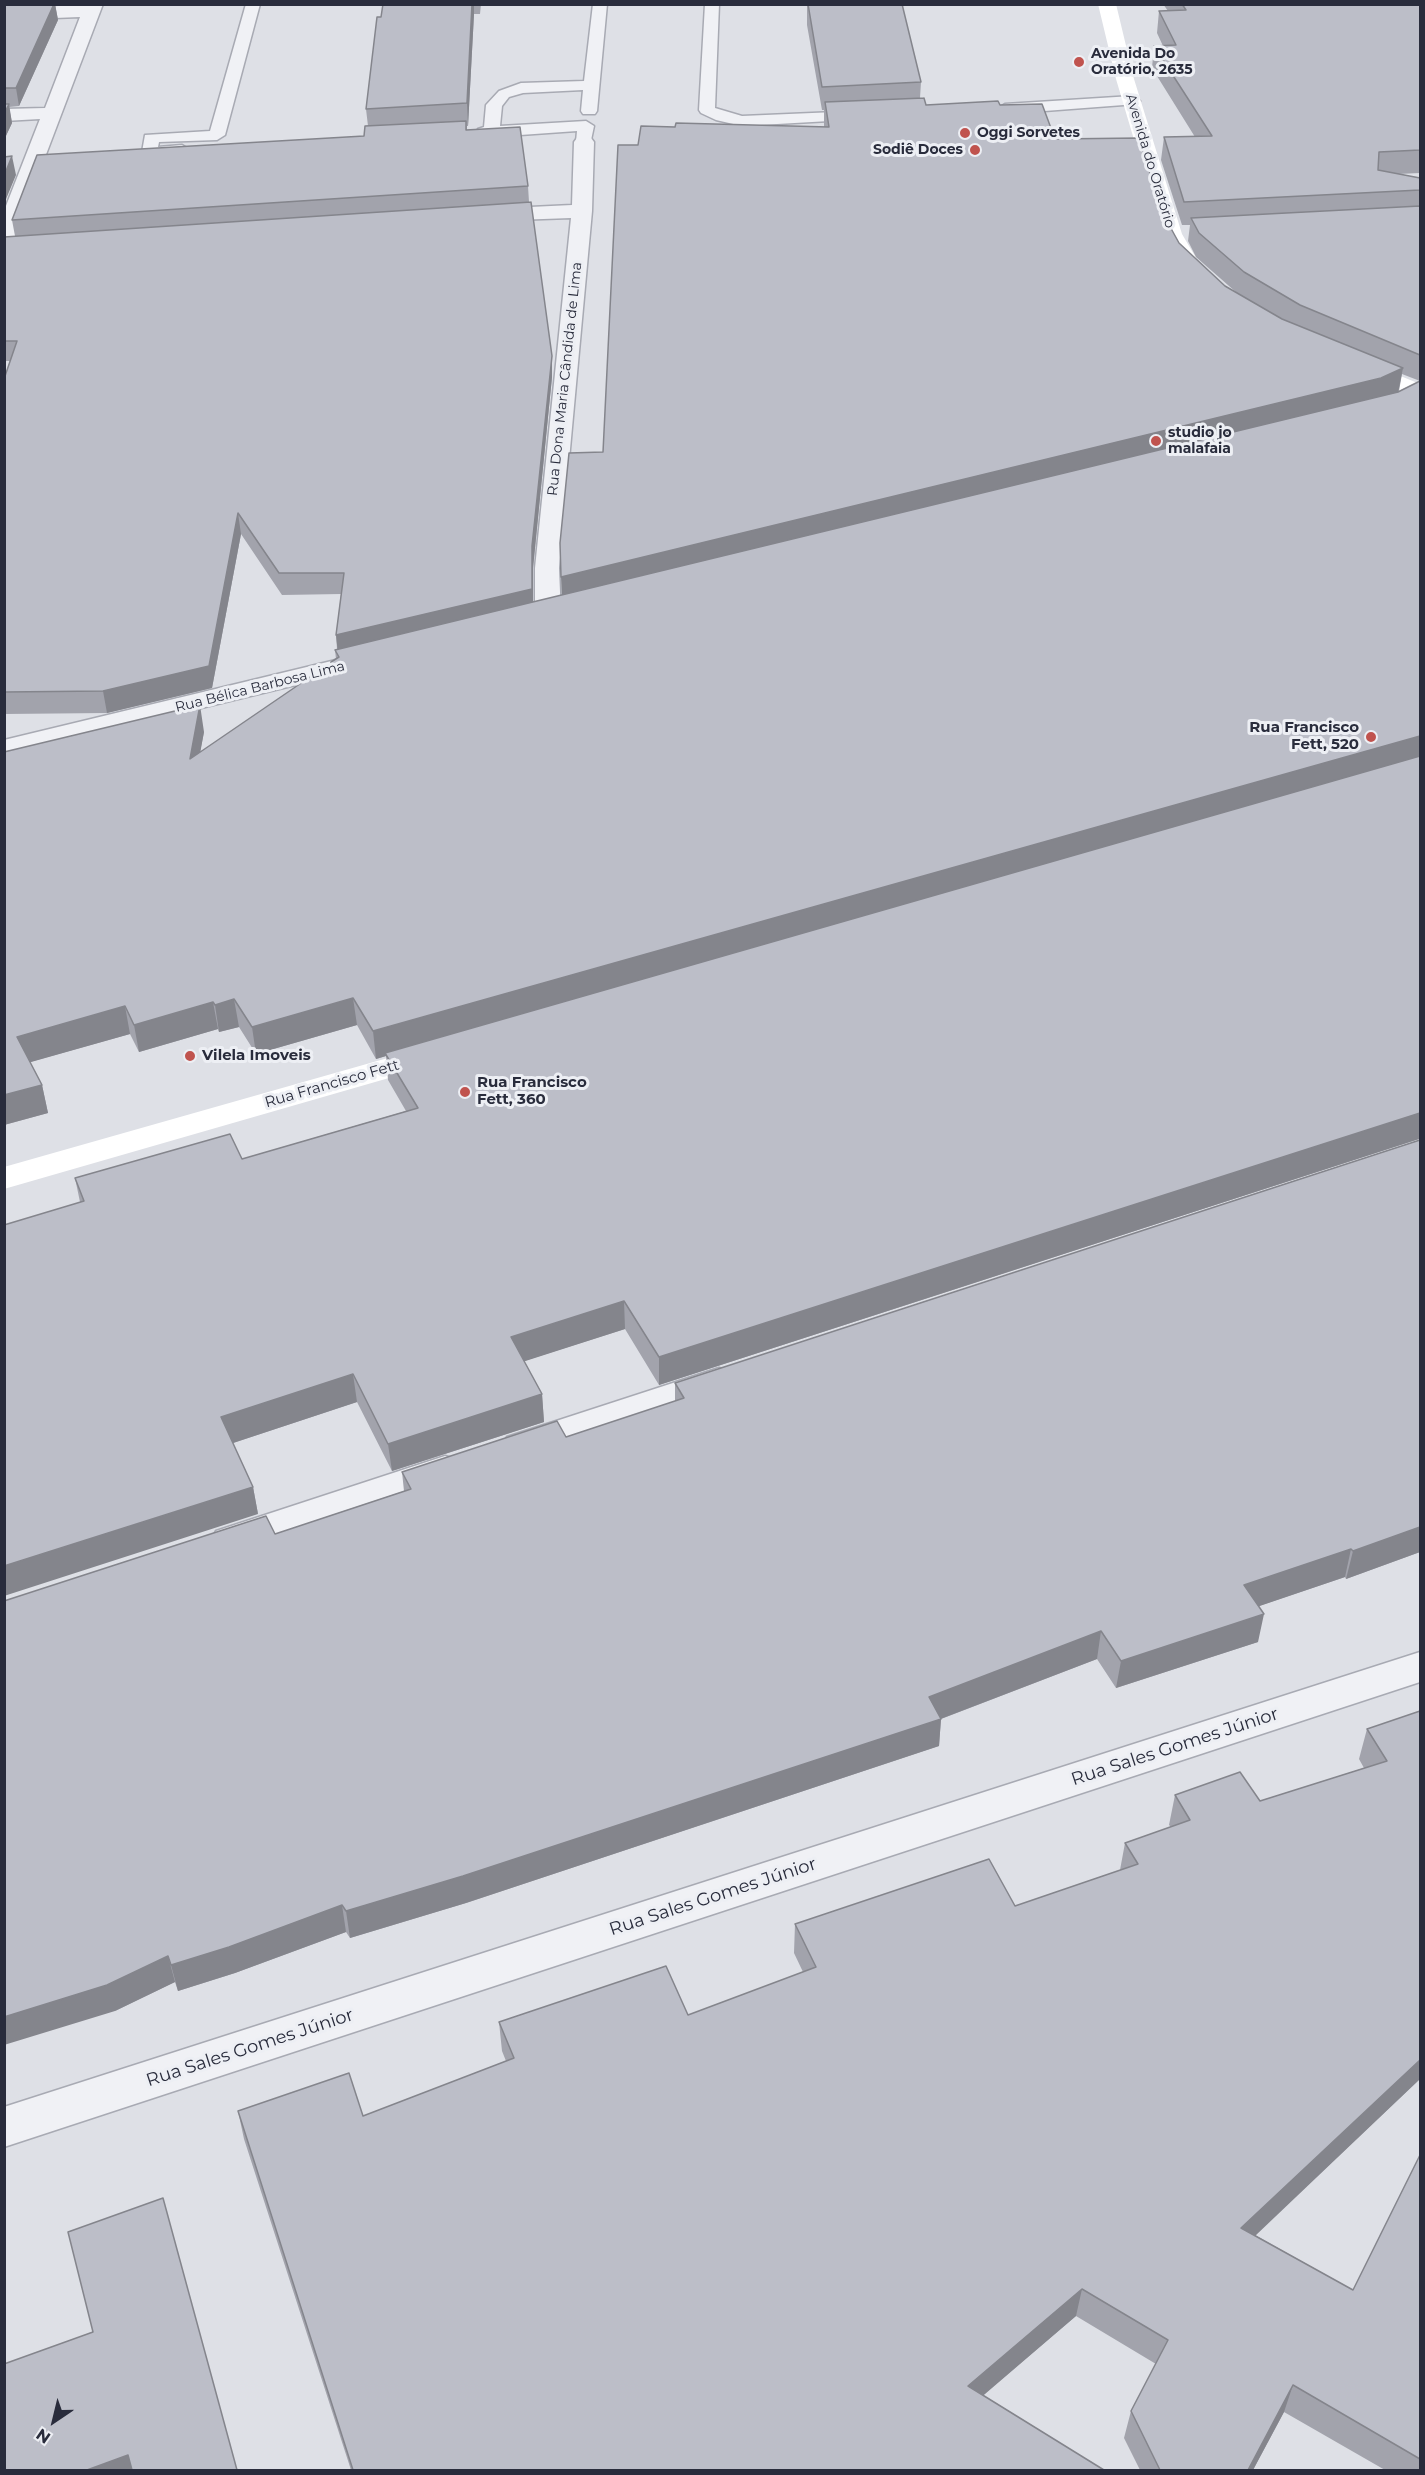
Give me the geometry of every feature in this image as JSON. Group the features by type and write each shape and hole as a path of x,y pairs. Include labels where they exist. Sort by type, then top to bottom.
{"main road":[{"name":"Avenida do Oratório","path":"1107,4 1132,101 1182,234 1185,261 1201,275"},
{"path":"1340,358 1420,392"},
{"name":"Rua Francisco Fett","path":"4,1178 462,1047"}],"street":[{"path":"4,15 93,8 4,239"},
{"path":"4,115 51,113"},
{"name":"Rua Dona Maria Cândida de Lima","path":"549,616 547,568 582,211 584,142"},
{"path":"467,216 582,211"},
{"path":"4,249 28,246"},
{"path":"1394,405 1420,392"},
{"name":"Rua Bélica Barbosa Lima","path":"4,748 394,654"},
{"path":"197,1551 752,1370"},
{"name":"Rua Sales Gomes Júnior","path":"4,2127 1420,1667"}],"lane":[{"path":"232,147 150,152 151,138 217,135 253,4"},
{"path":"589,111 600,4"},
{"path":"712,4 707,110 722,117 742,121 870,115"},
{"path":"492,132 494,105 504,94 521,88 591,85"},
{"path":"987,110 1132,101"},
{"path":"468,133 586,126 584,142"}],"building":[{"path":"4,4 54,4 16,88 4,88"},
{"path":"383,4 472,4 467,103 366,109 377,17 381,17"},
{"path":"808,4 902,4 921,82 822,87"},
{"path":"1182,4 1420,4 1420,150 1379,152 1378,170 1420,178 1420,190 1184,202 1164,137 1212,136 1154,46 1176,45 1159,11 1186,10"},
{"path":"924,98 926,105 998,101 1000,105 1042,104 1055,139 1139,138 1162,212 1179,243 1225,286 1282,319 1403,368 1381,378 561,577 560,543 569,453 603,452 618,145 638,145 641,126 675,127 676,123 829,127 825,102"},
{"path":"4,104 9,104 4,114"},
{"path":"466,121 466,130 520,127 528,186 12,220 37,155 364,136 365,126"},
{"path":"12,156 4,176 4,157"},
{"path":"531,202 552,356 532,546 532,589 336,635 344,573 279,573 238,513 209,666 103,691 4,692 4,379 17,341 4,341 4,237"},
{"path":"1420,206 1420,355 1300,305 1244,272 1199,233 1191,218"},
{"path":"1420,381 1420,736 373,1031 353,998 252,1027 234,999 215,1005 213,1002 134,1025 125,1006 17,1037 42,1085 4,1095 4,752 200,705 190,759 310,677 330,672 331,662 339,657 335,650 1398,392"},
{"path":"1420,756 1420,1113 659,1357 624,1301 511,1337 542,1394 388,1444 353,1374 221,1417 253,1487 4,1566 4,1225 84,1201 75,1178 230,1134 242,1159 418,1108 385,1053"},
{"path":"1420,1140 1420,1527 1353,1551 1351,1549 1244,1585 1264,1614 1121,1661 1101,1631 929,1697 941,1719 463,1876 346,1911 342,1905 229,1947 171,1965 168,1956 107,1985 4,2017 4,1601 266,1516 275,1534 411,1489 402,1472 557,1421 566,1437 684,1398 675,1383"},
{"path":"1420,1711 1420,2060 1241,2228 1353,2290 1420,2155 1420,2459 1293,2385 1248,2470 1160,2470 1131,2411 1168,2340 1082,2289 968,2386 1104,2470 353,2470 238,2111 349,2073 363,2116 514,2058 499,2022 666,1966 688,2015 816,1967 795,1924 989,1859 1015,1906 1138,1864 1125,1843 1190,1820 1175,1795 1240,1772 1260,1801 1387,1761 1367,1729"},
{"path":"163,2198 237,2470 132,2470 128,2455 87,2470 4,2470 4,2364 93,2332 68,2232"}],"place":[{"name":"Avenida Do Oratório, 2635","path":"1079,62"},
{"name":"Oggi Sorvetes","path":"965,133"},
{"name":"Sodiê Doces","path":"975,150"},
{"name":"studio jo malafaia","path":"1156,441"},
{"name":"Rua Francisco Fett, 520","path":"1371,737"},
{"name":"Vilela Imoveis","path":"190,1056"},
{"name":"Rua Francisco Fett, 360","path":"465,1092"}]}
